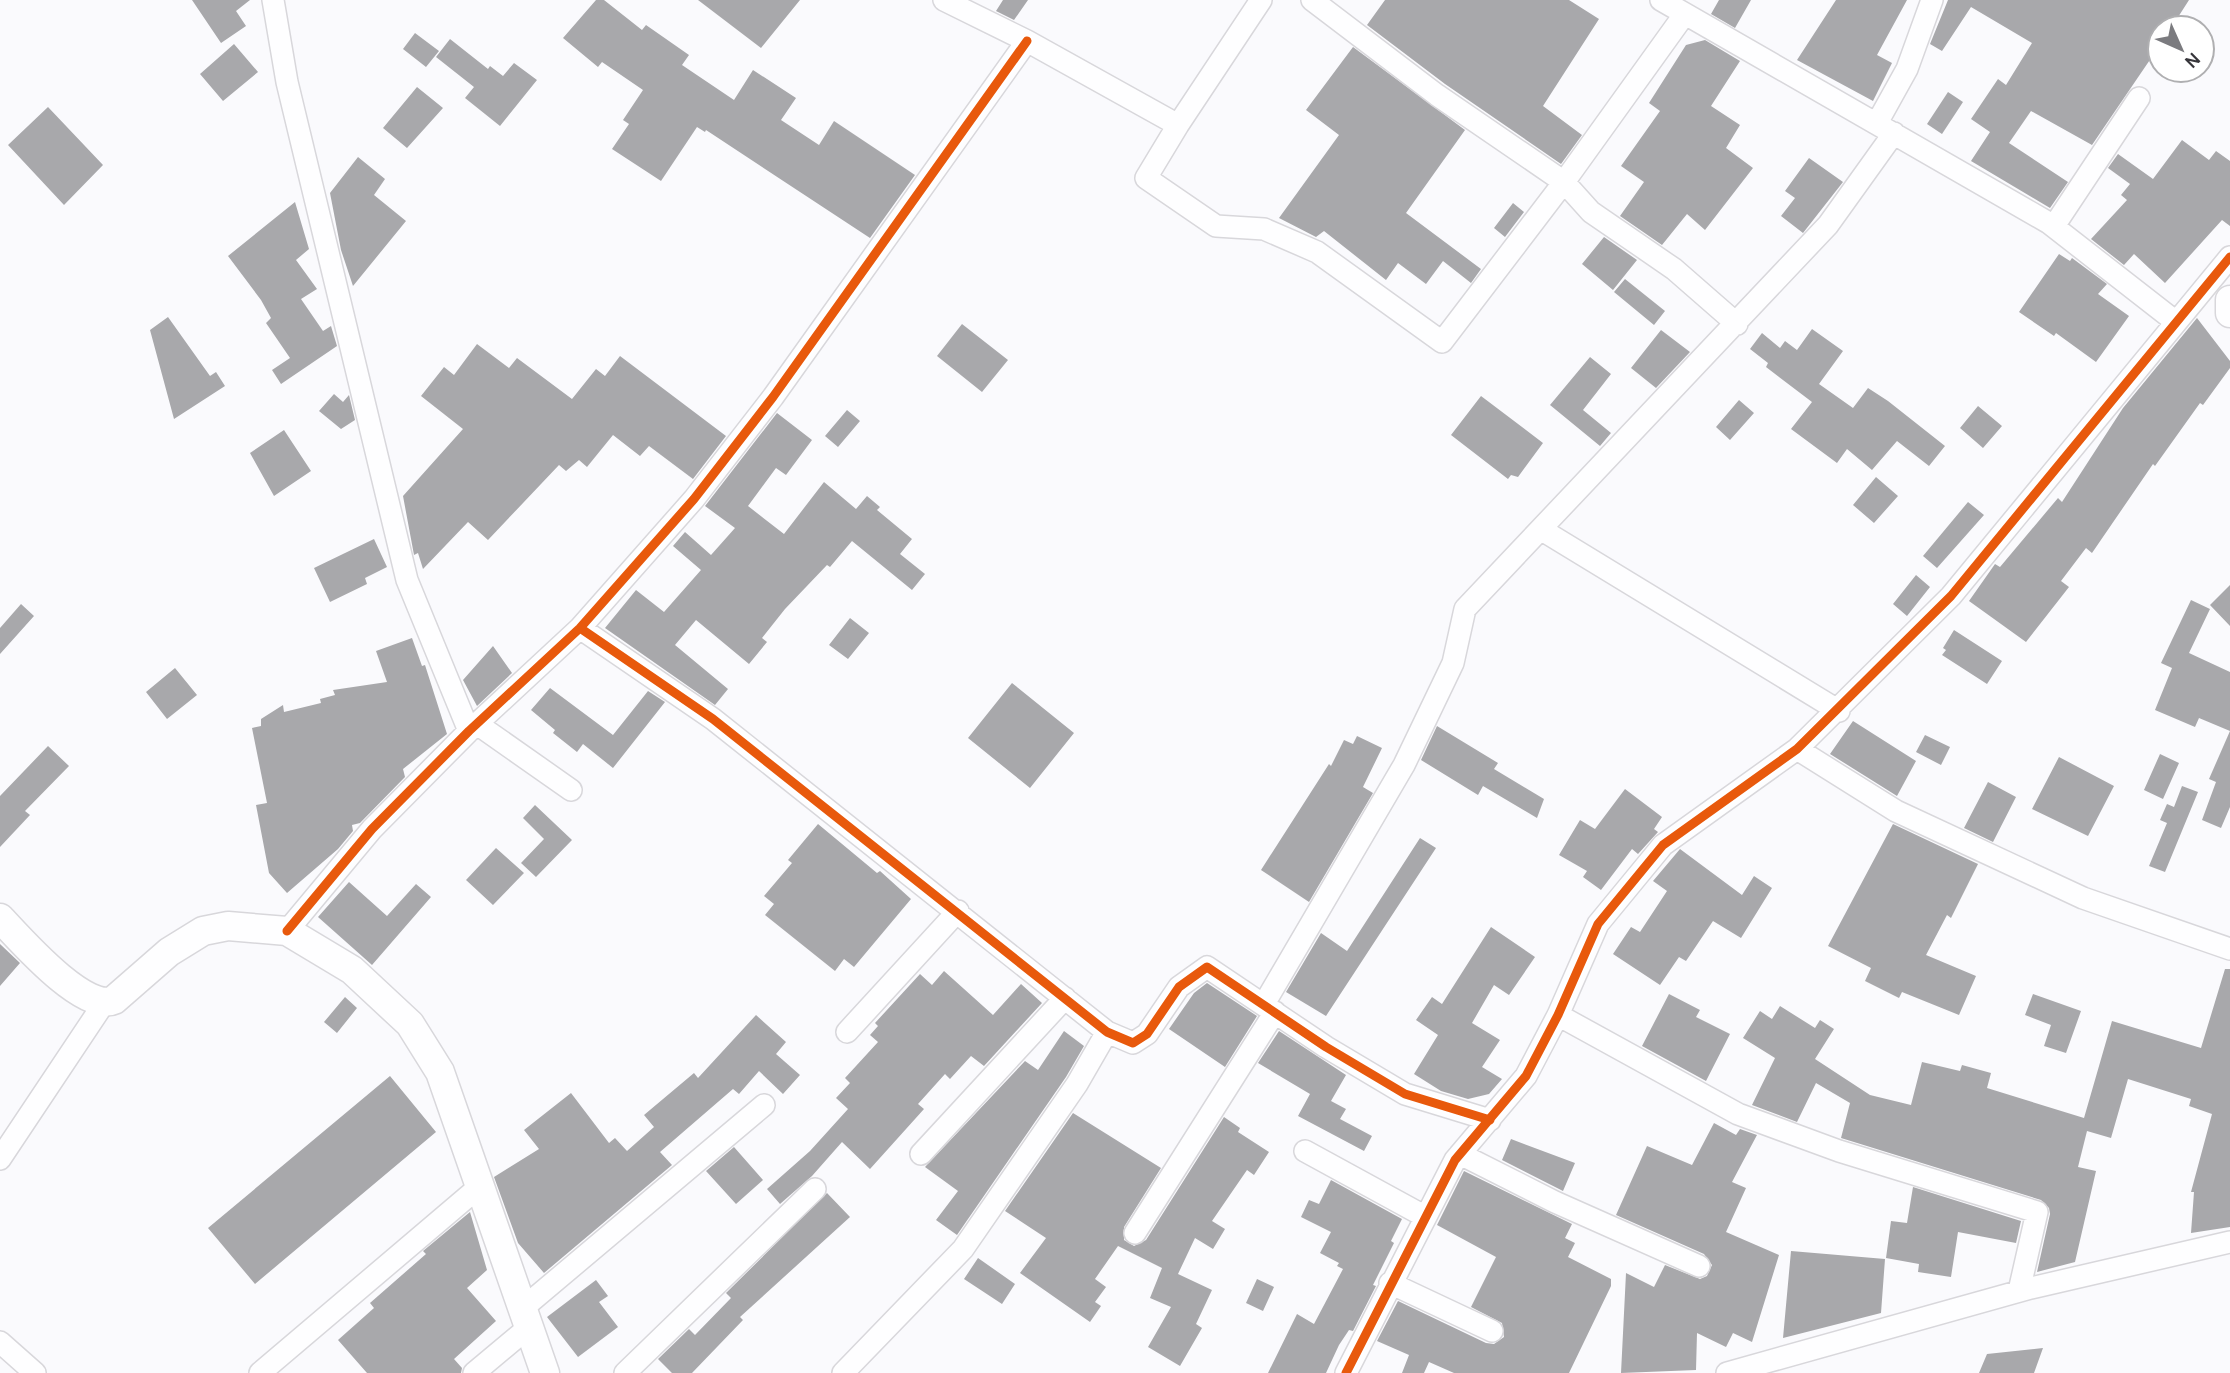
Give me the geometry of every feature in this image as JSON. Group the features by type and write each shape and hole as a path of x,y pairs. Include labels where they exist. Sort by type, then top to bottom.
{"street":[{"path":"273,0 287,82 407,580 473,728 571,789"},
{"path":"944,0 1027,41 1178,125"},
{"path":"1261,0 1146,178 1216,226 1264,229 1317,252 1442,342 1564,182 1684,15"},
{"path":"1312,0 1437,95 1564,182 1591,212 1674,269 1737,324"},
{"path":"1661,0 2054,226 2176,322"},
{"path":"1135,1233 1269,1008 1404,765 1453,663 1465,609 1828,225 1885,128 1932,0"},
{"path":"287,931 372,829 473,728 580,628 694,499 773,397 1027,41"},
{"path":"2054,226 2139,98"},
{"path":"1346,1373 1424,1216 1460,1154 1526,1076 1558,1015 1598,924 1663,845 1797,749 1839,711 1951,596 2230,257"},
{"path":"2230,300 2230,313"},
{"path":"1542,530 1839,711"},
{"path":"580,628 713,719 1107,1032 1133,1043 1147,1034 1179,987 1208,967 1405,1094 1490,1120"},
{"path":"1797,749 1896,811 2083,898 2230,949"},
{"path":"847,1032 958,911"},
{"path":"0,918 40,961 89,997 104,1003 114,1000 169,952 203,931 228,926 287,931 352,970 410,1024 440,1072 545,1373"},
{"path":"921,1154 1065,998"},
{"path":"0,1159 104,1003"},
{"path":"1558,1015 1738,1114 1839,1151 2037,1212 2019,1291"},
{"path":"843,1373 963,1249 1077,1084 1107,1032"},
{"path":"474,1373 526,1317 764,1105"},
{"path":"1305,1151 1424,1216"},
{"path":"1460,1154 1555,1202 1699,1266"},
{"path":"260,1373 479,1187"},
{"path":"625,1373 815,1189"},
{"path":"1727,1373 2019,1291 2230,1242"},
{"path":"1390,1283 1492,1331"},
{"path":"0,1342 35,1373"}],"building":[{"path":"192,0 250,0 236,11 246,26 221,43"},
{"path":"596,0 604,0 642,30 646,25 689,55 682,65 734,100 753,70 796,98 781,120 819,145 834,121 915,175 870,238 706,130 705,132 697,127 661,181 612,149 629,124 623,120 643,90 602,62 598,67 563,38"},
{"path":"698,0 800,0 761,48"},
{"path":"1003,0 1028,0 1014,20 996,11"},
{"path":"1385,0 1569,0 1599,19 1543,106 1582,135 1561,164 1445,84 1367,25"},
{"path":"1719,0 1751,0 1735,28 1711,14"},
{"path":"1836,0 1907,0 1877,55 1892,63 1873,101 1797,60"},
{"path":"1948,0 2189,0 2180,14 2146,14 2146,66 2092,145 2031,111 2009,143 2068,182 2050,208 1971,161 1990,132 1971,119 1998,79 2006,85 2032,43 1971,7 1942,51 1930,44"},
{"path":"415,33 439,51 426,67 403,49"},
{"path":"450,39 488,69 490,66 503,76 514,63 537,80 500,126 465,98 474,87 436,57"},
{"path":"1705,40 1740,61 1711,106 1740,125 1726,148 1753,168 1705,230 1687,214 1662,245 1620,216 1644,182 1621,166 1660,111 1649,103 1686,45"},
{"path":"234,44 258,72 223,101 200,74"},
{"path":"1353,47 1465,130 1406,213 1481,269 1471,283 1443,261 1426,284 1398,263 1386,280 1324,231 1316,237 1279,218 1339,135 1306,110"},
{"path":"417,87 443,108 407,148 383,128"},
{"path":"1948,92 1963,102 1942,134 1927,124"},
{"path":"48,107 103,165 64,205 8,145"},
{"path":"2182,140 2209,160 2216,151 2230,161 2230,226 2222,220 2165,283 2134,254 2124,265 2091,239 2127,200 2121,195 2130,184 2108,168 2118,154 2153,179"},
{"path":"358,157 385,179 374,195 406,221 353,286 341,250 330,193"},
{"path":"1809,158 1843,182 1803,233 1781,216 1795,198 1785,191"},
{"path":"295,202 309,249 296,260 317,289 301,299 323,331 331,326 337,346 281,384 272,370 290,358 266,323 271,318 261,300 228,256"},
{"path":"1513,203 1524,212 1505,237 1494,228"},
{"path":"1604,237 1637,260 1613,290 1582,264"},
{"path":"2059,254 2070,261 2072,258 2107,284 2098,294 2129,316 2096,362 2056,333 2054,336 2019,312"},
{"path":"1625,279 1665,311 1654,325 1614,292"},
{"path":"168,317 210,376 216,372 225,386 174,419 150,330"},
{"path":"2197,318 2230,361 2230,368 2203,405 2200,403 2155,466 2153,464 2092,553 2086,548 2061,581 2069,587 2026,642 1969,601 1995,564 2000,567 2058,498 2062,502 2123,408"},
{"path":"962,324 1008,360 982,392 937,356"},
{"path":"1812,329 1843,351 1819,384 1853,408 1868,388 1888,401 1945,446 1929,466 1897,441 1872,470 1847,449 1837,463 1791,429 1812,402 1766,367 1768,363 1750,349 1762,333 1780,348 1785,341 1797,350"},
{"path":"1661,330 1690,352 1656,388 1631,368"},
{"path":"477,344 509,368 517,358 572,399 596,369 605,376 620,356 726,436 693,479 649,446 640,456 613,435 587,467 579,460 566,471 559,465 488,540 468,522 423,569 418,553 414,555 403,496 463,429 421,396 444,367 454,375"},
{"path":"1590,357 1611,374 1583,410 1611,433 1600,446 1550,405"},
{"path":"334,394 343,402 349,395 355,420 341,429 319,411"},
{"path":"1481,396 1543,443 1518,477 1511,475 1508,479 1451,435"},
{"path":"1739,400 1754,413 1730,440 1716,427"},
{"path":"1978,406 2002,426 1983,448 1960,428"},
{"path":"847,410 860,421 838,447 825,436"},
{"path":"777,413 812,440 786,475 776,468 748,506 784,534 824,482 856,509 867,496 880,507 877,510 912,539 900,554 925,574 912,590 852,541 830,567 827,565 785,609 762,638 767,642 749,664 696,620 675,645 728,689 715,705 605,628 636,590 664,612 701,570 673,546 685,532 711,555 735,528 705,506"},
{"path":"284,430 311,471 274,496 250,453"},
{"path":"1876,477 1898,496 1874,523 1853,505"},
{"path":"1968,502 1984,515 1937,568 1923,556"},
{"path":"374,539 387,567 365,578 367,584 330,602 314,568"},
{"path":"1916,575 1930,587 1907,616 1893,604"},
{"path":"2230,585 2230,626 2210,605"},
{"path":"2191,600 2210,609 2189,653 2230,672 2230,731 2199,718 2195,727 2155,710 2172,668 2161,663"},
{"path":"21,604 34,616 0,654 0,628"},
{"path":"850,618 869,633 848,659 829,645"},
{"path":"1954,630 2002,661 1987,684 1942,655 1946,650 1943,648"},
{"path":"412,638 422,666 425,665 447,734 403,769 405,777 360,823 352,825 353,831 338,849 287,893 269,873 256,805 267,803 252,728 261,726 261,719 283,705 284,712 321,703 320,699 335,695 333,690 387,682 376,651"},
{"path":"493,646 512,673 477,706 463,680"},
{"path":"175,668 197,695 167,719 146,692"},
{"path":"1012,683 1074,733 1030,788 968,738"},
{"path":"550,688 613,735 648,691 665,702 613,768 583,744 577,752 553,733 555,730 531,710"},
{"path":"1853,721 1916,761 1897,796 1830,754"},
{"path":"1437,726 1498,763 1494,769 1544,799 1537,818 1483,786 1478,795 1421,760"},
{"path":"2230,731 2230,807 2221,828 2202,820 2216,782 2209,779"},
{"path":"1925,735 1950,747 1941,765 1916,752"},
{"path":"1357,736 1382,748 1363,787 1373,793 1309,902 1261,870 1329,764 1331,766 1344,740 1353,744"},
{"path":"48,746 69,766 25,811 30,815 0,847 0,796"},
{"path":"2160,754 2179,763 2163,799 2144,790"},
{"path":"2059,757 2114,786 2088,836 2032,809"},
{"path":"1988,782 2016,797 1993,842 1964,828"},
{"path":"2182,786 2198,792 2165,872 2149,866 2167,823 2160,820 2167,804 2174,807"},
{"path":"1625,789 1662,817 1654,829 1658,832 1638,854 1632,849 1601,890 1583,877 1587,871 1559,855 1580,820 1595,829"},
{"path":"535,805 572,840 536,877 521,863 544,839 523,818"},
{"path":"818,824 877,873 880,871 911,899 854,967 844,959 835,971 765,915 774,904 764,896 792,863 788,860"},
{"path":"1893,824 1978,864 1951,918 1947,915 1926,955 1976,976 1959,1015 1902,992 1899,998 1865,981 1871,968 1828,946"},
{"path":"1420,838 1436,848 1326,1016 1286,992 1321,933 1347,951"},
{"path":"496,848 524,873 493,905 466,880"},
{"path":"1680,849 1742,895 1754,876 1772,888 1741,938 1713,921 1686,961 1679,957 1660,985 1613,954 1631,927 1640,932 1667,891 1653,881"},
{"path":"349,882 387,916 416,884 431,897 372,965 318,917"},
{"path":"1491,927 1535,957 1509,995 1494,985 1472,1023 1500,1040 1482,1067 1502,1079 1489,1094 1468,1099 1441,1091 1414,1074 1438,1035 1416,1020 1432,997 1442,1004"},
{"path":"0,944 20,963 0,986"},
{"path":"2225,969 2230,969 2230,1227 2191,1233 2194,1192 2191,1192 2212,1114 2189,1106 2191,1099 2128,1079 2111,1138 2087,1131 2078,1167 2096,1171 2075,1262 2037,1272 2050,1214 2049,1208 2041,1200 1841,1138 1850,1103 1816,1083 1797,1122 1752,1105 1775,1058 1743,1038 1760,1011 1772,1019 1780,1006 1815,1028 1820,1020 1834,1029 1815,1059 1870,1095 1911,1105 1922,1062 1960,1071 1962,1065 1991,1073 1987,1088 2084,1118 2112,1021 2201,1048"},
{"path":"944,971 993,1015 1021,984 1042,1003 984,1066 971,1056 950,1079 945,1074 918,1104 924,1109 870,1169 842,1142 812,1176 780,1204 767,1189 810,1151 848,1109 836,1098 850,1083 845,1078 878,1042 870,1035 878,1026 875,1023 920,974 932,985"},
{"path":"1207,983 1257,1016 1225,1067 1169,1029 1194,993"},
{"path":"1669,994 1700,1010 1696,1017 1730,1034 1706,1081 1642,1046"},
{"path":"2033,994 2081,1011 2066,1053 2044,1046 2051,1025 2025,1015"},
{"path":"345,997 357,1008 337,1033 324,1022"},
{"path":"756,1015 786,1042 776,1054 800,1075 783,1094 759,1071 739,1094 733,1089 660,1152 672,1165 544,1273 518,1243 494,1177 539,1149 524,1130 571,1093 609,1143 615,1138 627,1151 654,1127 644,1115 694,1073 698,1078"},
{"path":"1064,1031 1084,1046 1066,1077 957,1235 936,1220 958,1191 925,1167 1025,1061 1038,1070"},
{"path":"1279,1031 1346,1075 1331,1101 1346,1109 1340,1119 1372,1136 1364,1151 1298,1116 1310,1094 1258,1063"},
{"path":"390,1076 436,1132 255,1284 208,1228"},
{"path":"1073,1113 1161,1168 1124,1227 1124,1240 1134,1246 1146,1240 1224,1117 1240,1128 1238,1132 1269,1152 1254,1175 1247,1170 1212,1221 1225,1229 1213,1249 1195,1238 1178,1274 1212,1290 1196,1324 1202,1328 1180,1366 1148,1347 1171,1307 1150,1298 1162,1268 1118,1246 1095,1279 1106,1287 1095,1302 1101,1306 1090,1322 1020,1273 1046,1238 1005,1211"},
{"path":"1714,1123 1736,1135 1740,1129 1757,1135 1732,1182 1746,1188 1726,1232 1779,1255 1752,1342 1733,1333 1726,1347 1697,1333 1696,1370 1621,1373 1626,1273 1654,1287 1665,1265 1700,1279 1707,1276 1712,1265 1704,1254 1616,1215 1647,1146 1692,1165"},
{"path":"1511,1139 1575,1163 1563,1191 1502,1160"},
{"path":"734,1147 763,1180 736,1204 706,1171"},
{"path":"1464,1171 1572,1224 1565,1238 1575,1243 1568,1257 1611,1279 1611,1286 1569,1373 1454,1373 1429,1362 1424,1373 1402,1373 1409,1355 1377,1341 1398,1301 1486,1343 1494,1344 1504,1337 1502,1323 1471,1307 1496,1257 1437,1225"},
{"path":"1331,1180 1402,1219 1391,1241 1394,1243 1373,1285 1376,1286 1353,1331 1349,1330 1339,1345 1326,1373 1268,1373 1297,1314 1314,1324 1343,1269 1337,1266 1339,1263 1320,1253 1331,1232 1301,1217 1309,1200 1319,1204"},
{"path":"1913,1187 2021,1221 2016,1243 1958,1232 1951,1277 1918,1272 1919,1264 1886,1258 1891,1221 1907,1223"},
{"path":"827,1193 850,1217 740,1317 743,1320 692,1373 672,1373 658,1359 689,1329 695,1335 731,1298 726,1293"},
{"path":"470,1212 487,1270 467,1288 496,1321 454,1359 462,1368 461,1373 367,1373 338,1340 374,1308 370,1303 426,1254 423,1251"},
{"path":"1791,1251 1885,1259 1881,1313 1783,1338"},
{"path":"978,1258 1015,1284 1002,1304 964,1279"},
{"path":"1257,1279 1274,1287 1263,1311 1246,1303"},
{"path":"596,1280 608,1296 599,1302 618,1327 578,1357 547,1317"},
{"path":"2043,1348 2034,1373 1979,1373 1987,1354"}],"cycle path":[{"path":"287,931 372,829 469,731 580,628 694,499 773,397 1027,41"},
{"path":"1346,1373 1455,1160 1526,1076 1558,1015 1598,924 1663,845 1797,749 1951,596 2230,257"},
{"path":"580,628 713,719 1107,1032 1133,1043 1147,1034 1179,987 1207,967 1326,1047 1405,1094 1490,1120"}]}
